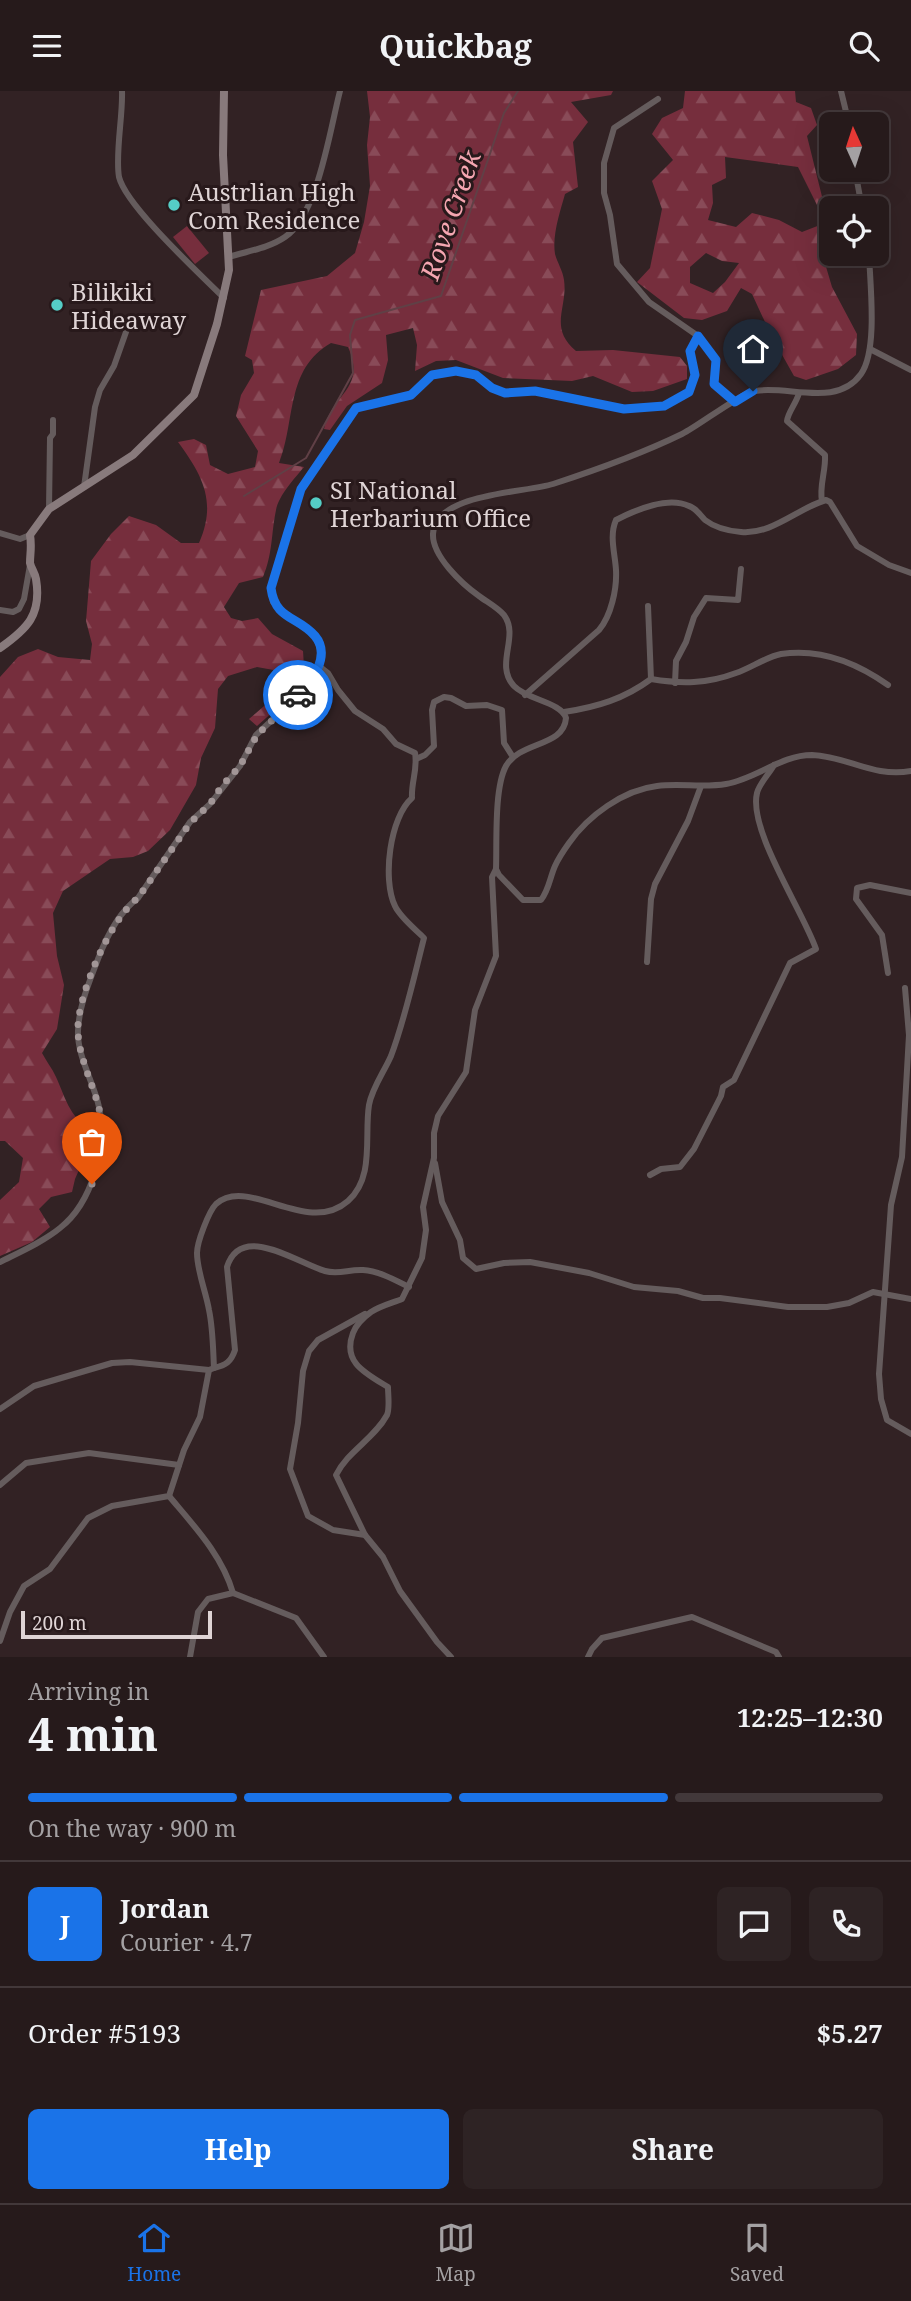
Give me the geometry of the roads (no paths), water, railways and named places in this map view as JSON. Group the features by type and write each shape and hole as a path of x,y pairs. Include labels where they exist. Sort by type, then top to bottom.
{"street":[{"path":"122,91 118,162 120,178 130,200 224,298"},
{"path":"0,533 20,539 30,535 49,509 133,454 194,395 224,298 229,257 223,155 224,91"},
{"path":"229,257 267,246 287,236 299,223 317,184 340,91"},
{"path":"841,91 846,112"},
{"path":"658,99 614,128 604,163 604,193 617,264 649,302 698,336 716,360 714,384 735,402"},
{"path":"365,1535 332,1530 308,1516 290,1469 303,1371 309,1351 318,1340 355,1318 402,1299 422,1258 426,1230 423,1207 438,1116 466,1072 475,1010 496,956 492,877 496,869 499,789 503,772 513,757 522,750 555,736 565,724 564,712 560,708 525,695 510,682 505,660 510,636 506,618 456,578 434,542 433,533 439,518 456,506 470,500 551,485 593,470 681,434 753,391 827,392 851,384 862,373 870,349 869,266"},
{"path":"84,487 95,407 126,332"},
{"path":"0,1262 61,1228 92,1184 101,1149 102,1132 99,1107 78,1033 82,1001 101,951 126,907 138,898 190,823 210,804 240,766 257,735 302,692 319,666 322,657 316,636 283,613 273,602 271,588 301,489 356,408 411,395 432,375 456,371 476,375 492,388 505,393 535,391 624,409 664,406 689,392 695,375 690,351 698,336"},
{"path":"870,349 911,370"},
{"path":"799,393 795,408 788,413 787,421 825,455 822,501"},
{"path":"49,509 50,438 53,434 53,421"},
{"path":"525,695 599,630 606,620 617,573 613,538 616,520 660,505 674,503 690,506 720,528 750,532 772,526 822,501 830,502 857,547 889,565 911,573"},
{"path":"0,610 13,612 19,609 24,599 32,552 30,535"},
{"path":"0,648 23,632 33,619 37,601 36,576 30,565"},
{"path":"675,683 676,661 694,617 706,598 738,600 741,569"},
{"path":"648,606 651,679"},
{"path":"564,712 589,709 612,701 651,679 699,683 735,674 780,654 821,655 860,666 888,685"},
{"path":"169,1496 200,1417 211,1369 210,1313 197,1252 199,1239 214,1206 225,1198 239,1196 293,1211 316,1213 332,1210 348,1201 359,1188 366,1170 369,1103 391,1055 424,939 395,906 388,871 391,844 402,807 412,798 417,766 415,753 396,744 383,729 355,711 328,673 319,666"},
{"path":"416,759 434,746 432,710 434,702 444,697 466,706 497,706 502,710 505,743 513,757"},
{"path":"496,869 523,900 541,899 555,867 575,834 600,811 642,789 656,786 728,784 774,765 812,755 828,757 870,771 911,771"},
{"path":"650,1175 661,1169 680,1167 694,1149 723,1087 734,1080 790,963 816,949 762,832 756,808 757,791 774,765"},
{"path":"648,962 651,899 655,884 688,821 701,786"},
{"path":"888,973 882,935 856,899 858,888 870,884 911,893"},
{"path":"905,988 909,1035 902,1157 891,1205 879,1374 881,1399 887,1420 911,1434"},
{"path":"433,1158 442,1202 460,1240 463,1258 477,1269 504,1263 530,1262 589,1273 634,1287 788,1307 827,1307 849,1303 873,1291 911,1300"},
{"path":"0,1409 34,1386 112,1363 131,1362 211,1369 225,1366 232,1359 235,1350 227,1267 230,1256 239,1249 259,1245 326,1272 341,1274 364,1270 409,1287"},
{"path":"371,1312 356,1326 348,1346 352,1359 369,1376 388,1387 388,1413 365,1442 342,1463 336,1475 365,1535 383,1557 400,1591 451,1657"},
{"path":"0,1485 26,1463 89,1453 179,1465"},
{"path":"169,1496 210,1546 228,1578 233,1593"},
{"path":"0,1641 10,1612 24,1585 50,1569 89,1518 112,1506 169,1496"},
{"path":"190,1657 198,1612 208,1599 233,1593 296,1618 324,1657"},
{"path":"588,1657 602,1638 692,1616 768,1648 779,1657"},
{"path":"767,1657 768,1648"}],"waterway":[{"name":"Rove Creek","path":"244,496 306,458 353,373 350,335 355,320 441,296 504,113 518,91"}],"place":[{"name":"Austrlian High Com Residence","path":"174,205"},
{"name":"Bilikiki Hideaway","path":"57,305"},
{"name":"SI National Herbarium Office","path":"316,503"}]}
